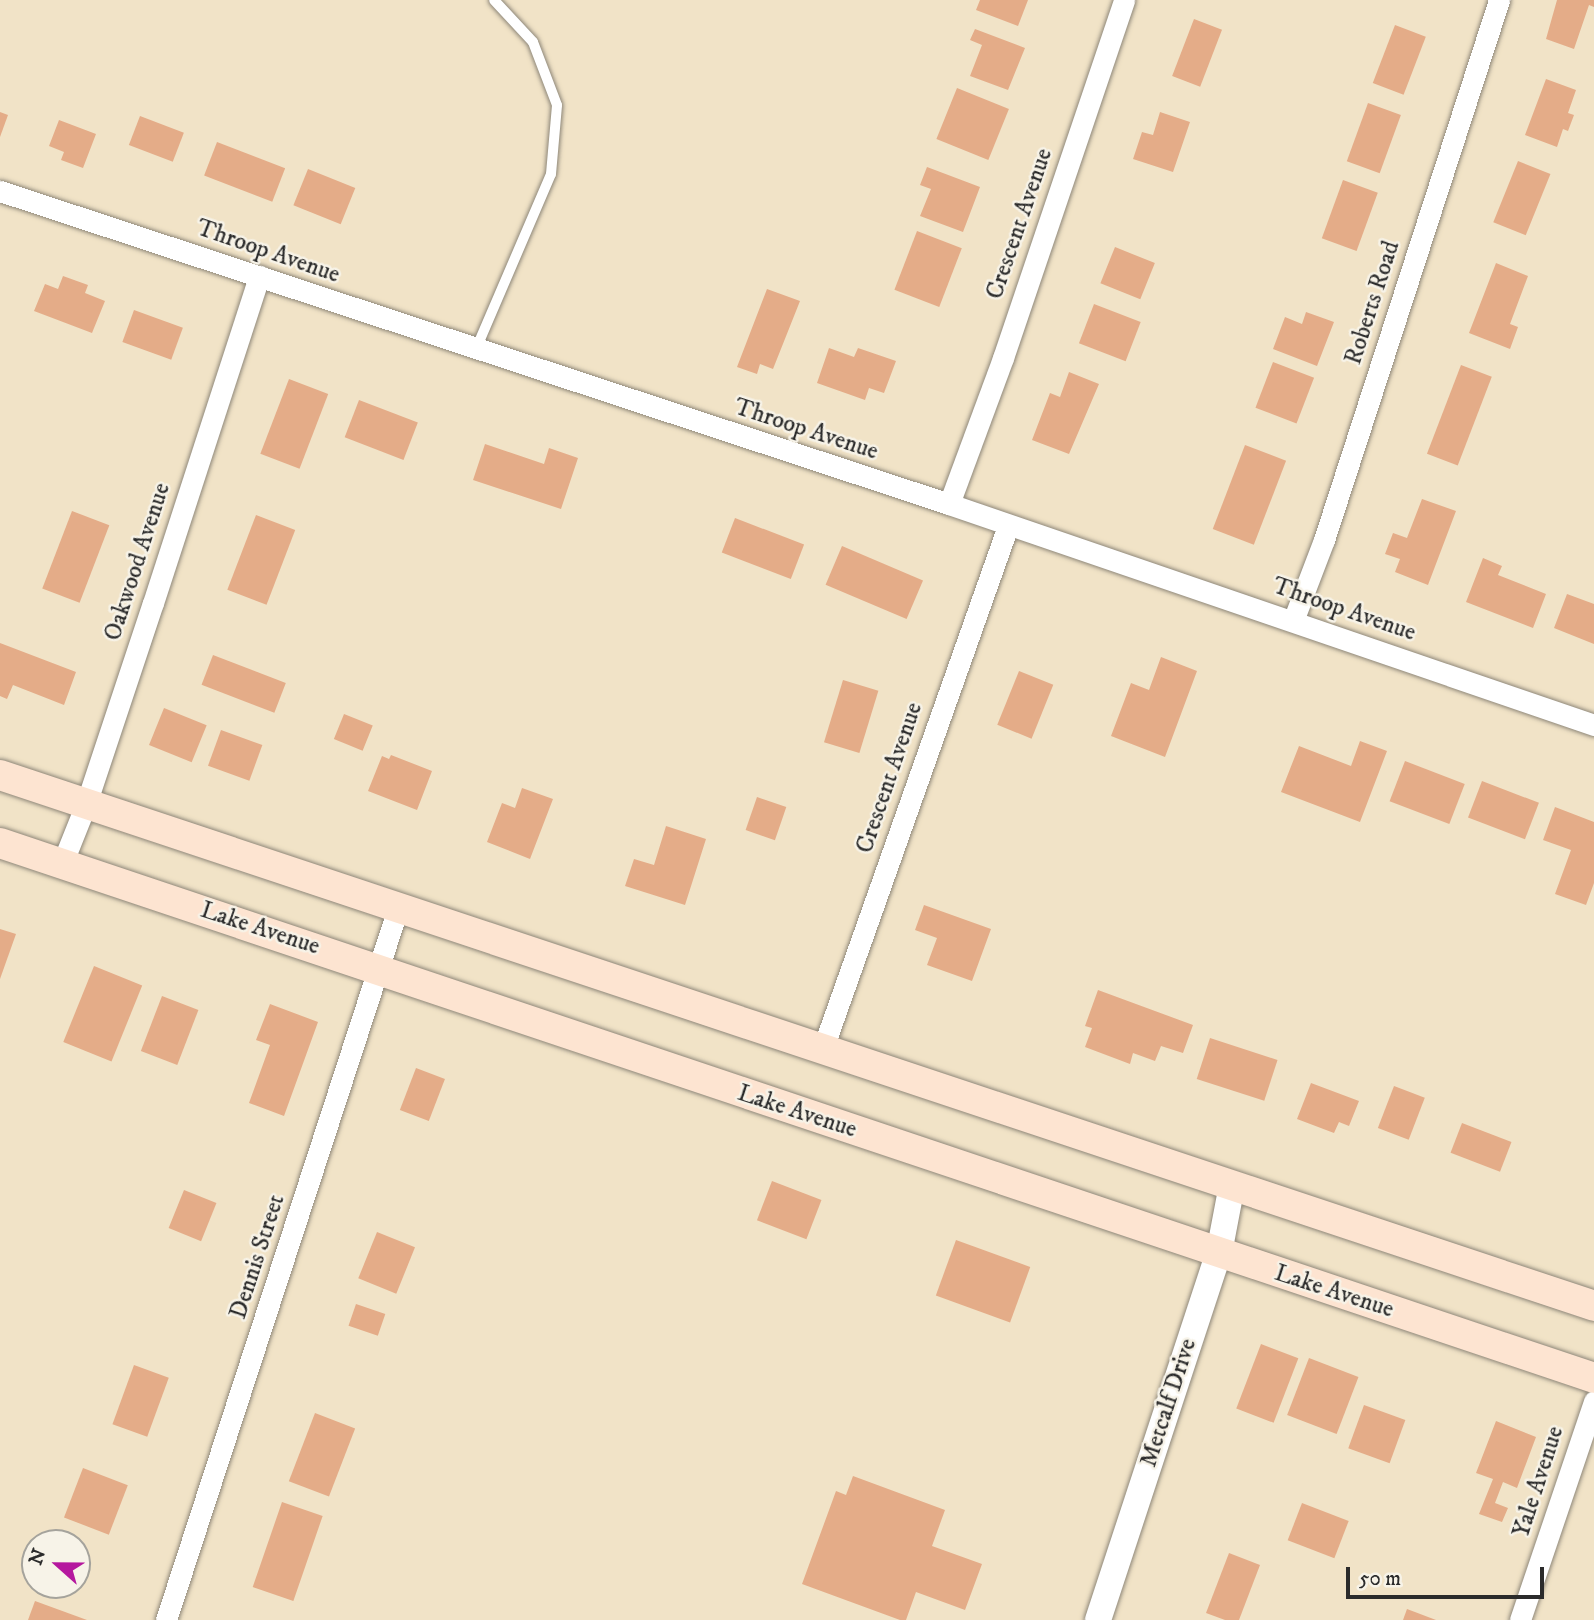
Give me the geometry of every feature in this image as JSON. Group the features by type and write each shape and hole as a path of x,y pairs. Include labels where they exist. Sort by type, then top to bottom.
{"main road":[{"path":"0,775 1594,1306"},
{"name":"Lake Avenue","path":"0,843 1594,1378"}],"street":[{"name":"Crescent Avenue","path":"949,504 1003,358 1124,0"},
{"name":"Roberts Road","path":"1293,621 1324,540 1499,0"},
{"name":"Throop Avenue","path":"0,191 949,504 1594,725"},
{"name":"Oakwood Avenue","path":"62,864 86,804 259,276"},
{"name":"Crescent Avenue","path":"823,1048 1008,526"},
{"name":"Dennis Street","path":"166,1620 398,908"},
{"name":"Metcalf Drive","path":"1098,1620 1219,1253 1232,1185"},
{"name":"Yale Avenue","path":"1520,1620 1594,1401"}],"lane":[{"path":"475,349 551,174 557,105 533,42 494,0"}],"building":[{"path":"980,0 1028,0 1018,26 976,10"},
{"path":"1557,0 1594,0 1594,7 1589,5 1574,49 1546,39"},
{"path":"1194,19 1222,30 1200,87 1172,76"},
{"path":"1395,25 1426,37 1404,95 1373,83"},
{"path":"975,29 1025,48 1008,90 970,76 982,45 970,40"},
{"path":"1546,79 1576,90 1568,113 1574,115 1568,131 1563,129 1557,147 1525,135"},
{"path":"957,88 1009,109 988,160 936,139"},
{"path":"1368,103 1401,115 1380,173 1347,161"},
{"path":"0,112 8,115 0,137"},
{"path":"1160,112 1190,122 1173,172 1133,159 1142,132 1153,135"},
{"path":"140,116 184,133 173,162 129,145"},
{"path":"59,120 96,134 83,168 61,160 64,152 49,146"},
{"path":"217,142 285,168 272,202 204,176"},
{"path":"1518,161 1550,174 1526,235 1493,222"},
{"path":"927,167 980,187 963,232 920,216 931,189 920,185"},
{"path":"308,169 355,188 341,224 293,205"},
{"path":"1343,180 1378,193 1357,251 1322,238"},
{"path":"917,231 962,248 939,307 894,290"},
{"path":"1115,247 1155,263 1140,299 1100,283"},
{"path":"1496,263 1528,276 1510,324 1518,327 1510,349 1469,333"},
{"path":"63,276 88,285 85,293 105,301 92,333 34,311 45,284 58,289"},
{"path":"767,289 800,301 773,369 760,364 757,374 737,367"},
{"path":"1094,304 1141,322 1126,361 1079,343"},
{"path":"134,310 183,328 171,360 122,342"},
{"path":"1306,312 1334,322 1317,366 1273,349 1285,317 1302,324"},
{"path":"829,348 854,357 858,348 896,361 884,393 869,388 865,400 817,383"},
{"path":"1273,362 1314,378 1297,424 1255,408"},
{"path":"1461,365 1492,377 1458,466 1427,454"},
{"path":"1069,372 1099,384 1069,454 1032,440 1050,393 1060,397"},
{"path":"289,379 328,394 300,469 260,454"},
{"path":"359,400 418,423 403,460 345,437"},
{"path":"485,444 544,464 549,448 578,458 561,509 473,480"},
{"path":"1245,445 1286,461 1254,545 1213,529"},
{"path":"1422,499 1456,511 1428,585 1395,572 1400,559 1385,554 1393,533 1407,538"},
{"path":"72,511 109,525 80,603 42,588"},
{"path":"256,515 295,530 267,605 227,590"},
{"path":"735,518 804,545 791,579 722,553"},
{"path":"842,546 923,580 907,619 826,585"},
{"path":"1483,558 1502,566 1498,575 1546,594 1533,628 1466,602"},
{"path":"1567,594 1594,604 1594,644 1554,628"},
{"path":"0,643 76,672 64,705 13,685 7,699 0,696"},
{"path":"213,655 286,683 274,713 202,685"},
{"path":"1161,657 1197,671 1165,757 1111,736 1131,683 1149,690"},
{"path":"1019,671 1053,685 1032,739 997,725"},
{"path":"843,680 878,691 859,753 824,742"},
{"path":"164,708 207,725 192,762 149,745"},
{"path":"344,714 373,726 363,751 334,739"},
{"path":"221,730 262,745 249,781 208,766"},
{"path":"1360,741 1387,751 1360,822 1281,792 1299,746 1351,766"},
{"path":"391,755 432,771 417,810 368,791 382,756 389,759"},
{"path":"1405,761 1465,784 1449,824 1390,801"},
{"path":"1482,781 1539,803 1525,839 1468,817"},
{"path":"522,788 553,799 530,859 487,842 502,803 515,808"},
{"path":"757,797 786,807 775,840 746,830"},
{"path":"1555,807 1594,822 1594,883 1586,905 1555,894 1571,850 1543,840"},
{"path":"666,826 706,839 685,905 625,886 634,859 654,865"},
{"path":"924,905 991,929 972,981 927,965 937,938 915,930"},
{"path":"0,929 16,934 0,979"},
{"path":"94,966 142,985 111,1062 63,1042"},
{"path":"1098,990 1193,1025 1183,1053 1161,1046 1155,1061 1133,1053 1130,1064 1085,1047 1092,1028 1085,1026"},
{"path":"162,996 198,1010 177,1065 141,1051"},
{"path":"270,1004 318,1022 284,1116 249,1103 270,1045 256,1040"},
{"path":"1210,1038 1278,1060 1264,1101 1197,1079"},
{"path":"416,1068 445,1079 429,1121 400,1110"},
{"path":"1311,1083 1359,1101 1349,1126 1339,1122 1334,1133 1297,1119"},
{"path":"1394,1086 1425,1098 1409,1140 1378,1128"},
{"path":"1462,1123 1511,1142 1500,1172 1451,1153"},
{"path":"772,1181 821,1200 806,1239 757,1220"},
{"path":"184,1190 216,1203 201,1241 169,1228"},
{"path":"377,1232 415,1247 396,1294 358,1278"},
{"path":"956,1240 1030,1267 1010,1322 936,1295"},
{"path":"356,1304 385,1314 378,1336 349,1326"},
{"path":"1261,1344 1298,1358 1274,1423 1236,1408"},
{"path":"1309,1358 1358,1377 1337,1434 1287,1415"},
{"path":"134,1365 169,1378 147,1437 112,1424"},
{"path":"1364,1405 1405,1420 1390,1463 1348,1448"},
{"path":"315,1413 355,1428 329,1497 289,1481"},
{"path":"1496,1421 1536,1437 1517,1488 1503,1482 1495,1503 1508,1508 1502,1522 1479,1514 1493,1479 1476,1473"},
{"path":"83,1468 128,1485 109,1535 64,1517"},
{"path":"853,1476 945,1510 932,1546 982,1564 965,1610 916,1592 906,1620 900,1620 802,1584 836,1491 846,1495"},
{"path":"282,1502 323,1516 293,1601 253,1587"},
{"path":"1302,1503 1349,1521 1334,1558 1288,1540"},
{"path":"1229,1553 1260,1565 1239,1620 1225,1620 1206,1613"},
{"path":"35,1601 87,1620 28,1620"},
{"path":"1407,1609 1436,1620 1403,1620"}]}
